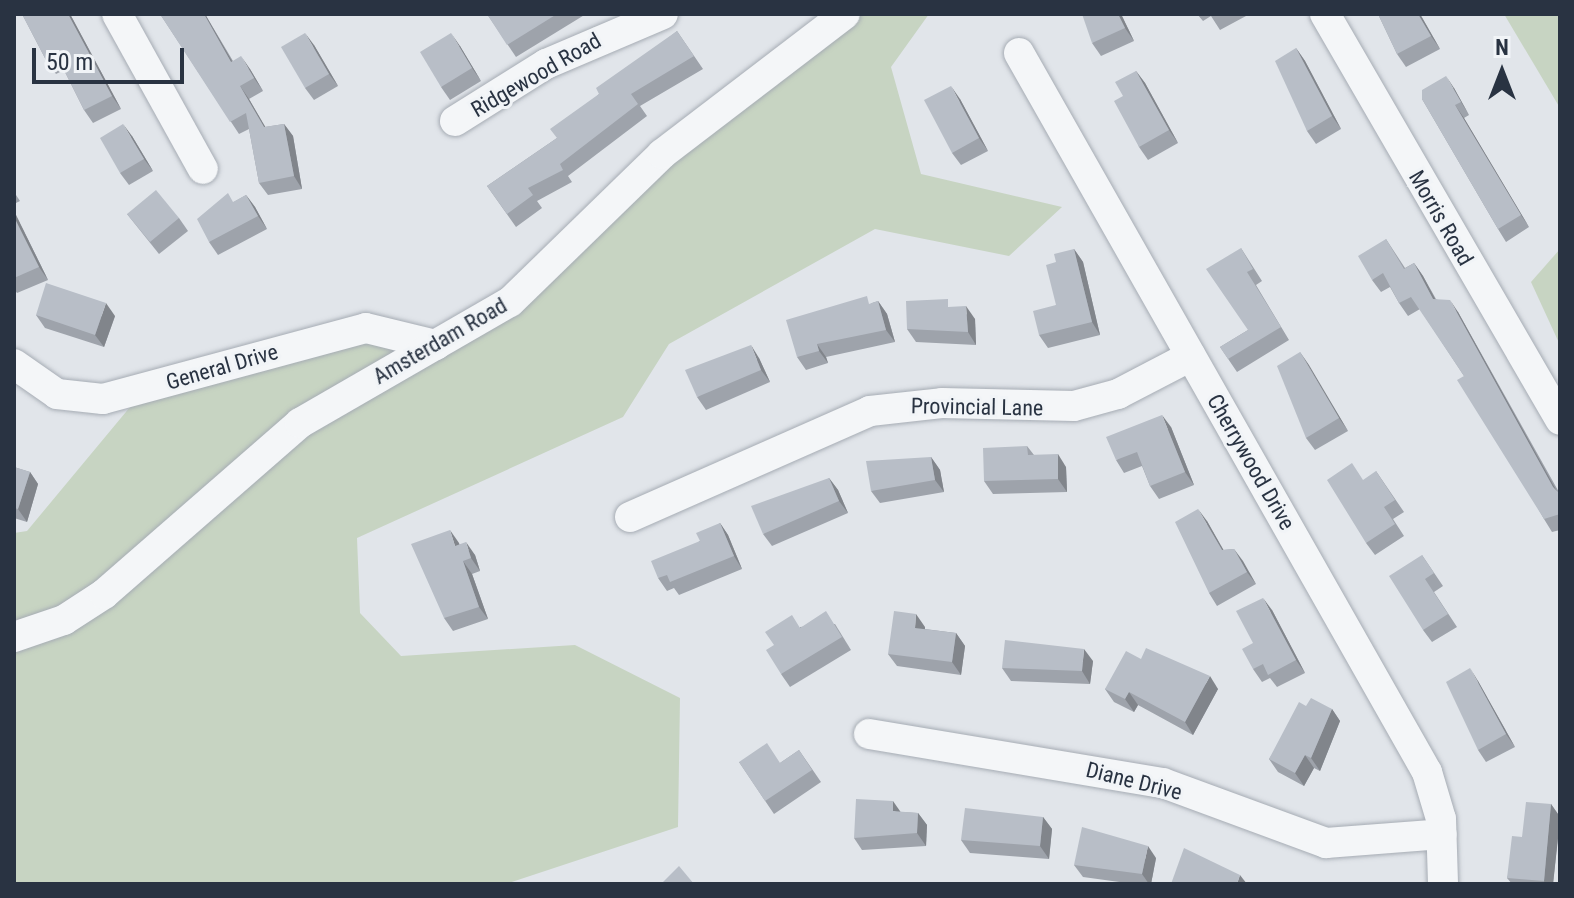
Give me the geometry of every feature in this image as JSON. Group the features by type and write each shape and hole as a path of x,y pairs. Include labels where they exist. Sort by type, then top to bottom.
{"street":[{"path":"117,14 203,169"},
{"name":"Ridgewood Road","path":"455,121 546,64 663,14"},
{"name":"Amsterdam Road","path":"14,637 85,607 282,437 533,284 662,154 845,14"},
{"name":"Morris Road","path":"1325,14 1560,420"},
{"name":"Cherrywood Drive","path":"1019,53 1401,721 1435,795 1442,834 1443,884"},
{"name":"General Drive","path":"14,364 57,394 103,399 366,328 436,345"},
{"name":"Provincial Lane","path":"630,517 870,411 942,403 1074,406 1118,394 1191,356"},
{"name":"Diane Drive","path":"869,734 1163,783 1326,843 1442,834"}],"green space":[{"path":"845,14 929,14 891,67 921,174 1062,207 1009,256 875,229 669,344 623,417 357,538 360,613 401,656 575,645 680,698 678,827 506,884 14,884 14,533 27,531 145,389 366,328 436,345"},
{"path":"1504,14 1560,14 1560,108"},
{"path":"1560,249 1560,345 1531,282"}],"building":[{"path":"22,14 68,14 112,96 84,110 57,56 47,62"},
{"path":"160,14 204,14 231,62 241,56 254,78 240,86 264,127 284,124 294,176 259,183 246,113 230,122"},
{"path":"487,14 557,14 507,45"},
{"path":"1082,14 1118,14 1125,28 1092,43"},
{"path":"1378,14 1418,14 1431,36 1397,54"},
{"path":"677,31 694,56 631,94 638,104 560,164 563,170 528,188 533,195 507,214 487,186 557,138 550,129 599,94 596,88"},
{"path":"305,33 329,74 305,88 281,47"},
{"path":"451,33 472,68 441,87 420,52"},
{"path":"1296,48 1332,116 1307,131 1275,61"},
{"path":"1136,71 1169,130 1139,147 1114,101 1123,96 1115,82"},
{"path":"1446,76 1461,102 1455,105 1521,215 1498,229 1422,99 1422,90"},
{"path":"951,86 979,138 952,153 924,100"},
{"path":"123,124 144,159 120,173 100,138"},
{"path":"156,190 179,218 150,242 127,214"},
{"path":"228,193 233,202 246,195 258,216 209,242 197,219"},
{"path":"14,217 39,267 14,278"},
{"path":"1386,239 1404,269 1414,263 1433,299 1450,300 1553,487 1560,494 1560,514 1544,519 1457,380 1464,376 1411,297 1399,303 1383,273 1372,280 1358,256"},
{"path":"1241,248 1253,269 1247,272 1281,327 1228,359 1220,347 1248,330 1206,269"},
{"path":"1074,249 1092,322 1039,335 1033,311 1056,305 1046,265 1056,262 1054,254"},
{"path":"46,283 106,303 95,335 36,315"},
{"path":"867,296 869,304 878,301 886,330 817,344 819,351 797,357 786,320"},
{"path":"948,299 948,307 966,306 968,332 907,329 906,301"},
{"path":"751,345 761,370 697,397 685,370"},
{"path":"1300,352 1339,418 1306,438 1277,366"},
{"path":"1162,415 1185,472 1150,486 1137,452 1116,460 1106,437"},
{"path":"1027,446 1028,455 1058,454 1058,479 984,481 983,448"},
{"path":"931,457 935,480 871,491 866,461"},
{"path":"1352,463 1363,480 1376,471 1395,500 1384,507 1395,524 1366,543 1327,480"},
{"path":"14,467 30,472 18,509 14,508"},
{"path":"829,478 839,501 763,534 751,506"},
{"path":"1198,509 1222,550 1234,549 1247,572 1209,593 1175,522"},
{"path":"720,523 734,556 670,582 667,575 658,578 651,561 700,541 696,533"},
{"path":"450,530 455,546 466,542 471,558 463,561 479,607 444,618 411,544"},
{"path":"1422,555 1434,573 1425,579 1448,614 1423,630 1389,576"},
{"path":"1263,598 1296,660 1268,675 1263,664 1253,669 1242,649 1253,643 1236,611"},
{"path":"826,611 842,637 781,674 766,650 774,645 765,632 792,615 800,628"},
{"path":"894,611 916,614 915,628 956,633 952,662 888,654"},
{"path":"1005,640 1084,649 1082,671 1002,668"},
{"path":"1146,648 1210,676 1185,722 1129,692 1125,699 1105,689 1126,651 1141,659"},
{"path":"1470,668 1506,734 1478,750 1446,682"},
{"path":"1311,698 1332,709 1311,758 1305,755 1295,773 1269,759 1299,702 1306,706"},
{"path":"767,743 780,763 799,750 812,770 765,801 739,762"},
{"path":"856,799 893,801 893,811 918,813 917,833 854,838"},
{"path":"1526,802 1551,804 1544,881 1507,878 1512,836 1522,837"},
{"path":"965,808 1043,817 1040,846 961,840"},
{"path":"1082,827 1148,846 1142,874 1074,865"},
{"path":"1184,848 1240,875 1237,884 1171,884"},
{"path":"679,866 694,884 661,884"}]}
